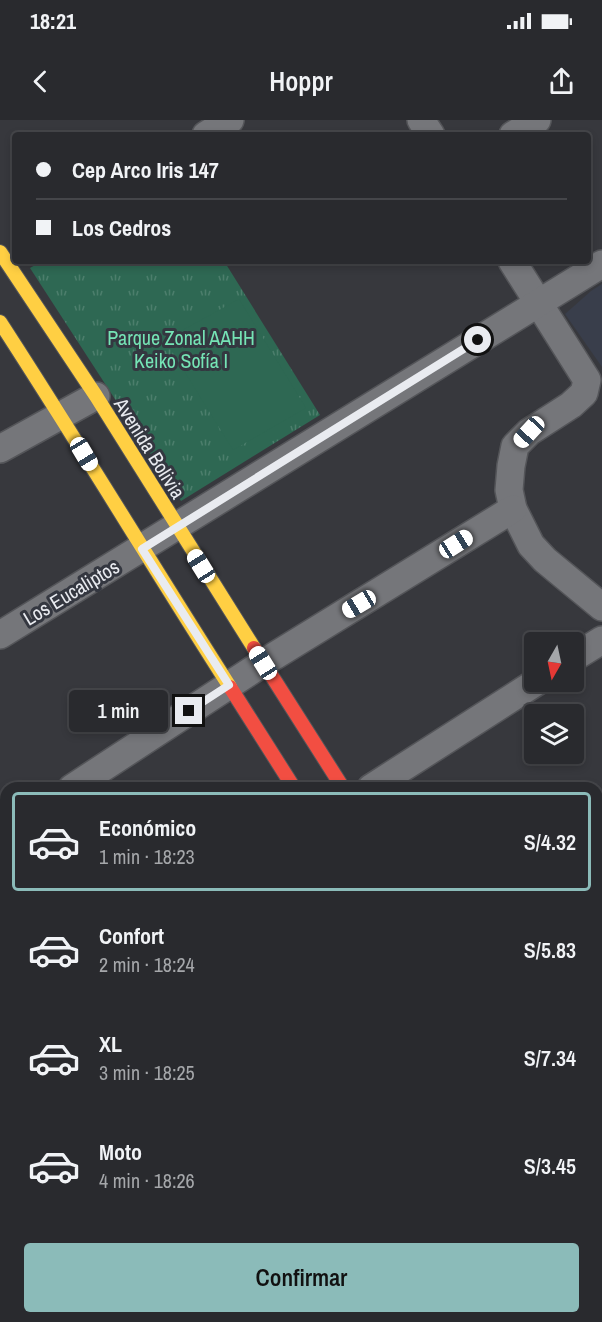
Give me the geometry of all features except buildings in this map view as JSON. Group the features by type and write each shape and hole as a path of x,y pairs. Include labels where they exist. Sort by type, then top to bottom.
{"main road":[{"name":"Avenida Bolivia","path":"5,257 96,396 339,782"},
{"path":"0,322 290,782"}],"street":[{"path":"211,132 230,120"},
{"path":"518,132 537,120"},
{"path":"514,264 587,380 584,393 571,405 529,432 515,446 510,466 509,490 513,509 531,545 545,560 602,606"},
{"name":"Los Eucaliptos","path":"0,635 602,264"},
{"path":"0,448 96,396"},
{"path":"81,782 263,663 513,509"},
{"path":"584,651 602,640"},
{"path":"380,782 524,690"}],"shaded area":[{"path":"602,284 602,367 565,314"}],"green space":[{"name":"Parque Zonal AAHH Keiko Sofía I","path":"37,264 226,264 320,415 181,501 30,268"},
{"path":"239,299 306,408 233,450 165,340"}],"traffic: slow":[{"path":"0,252 96,396 254,648"},
{"path":"0,322 230,687"}],"traffic: jam":[{"path":"254,648 339,782"},
{"path":"230,687 290,782"}],"route":[{"path":"189,711 229,685 142,549 478,340"}]}
